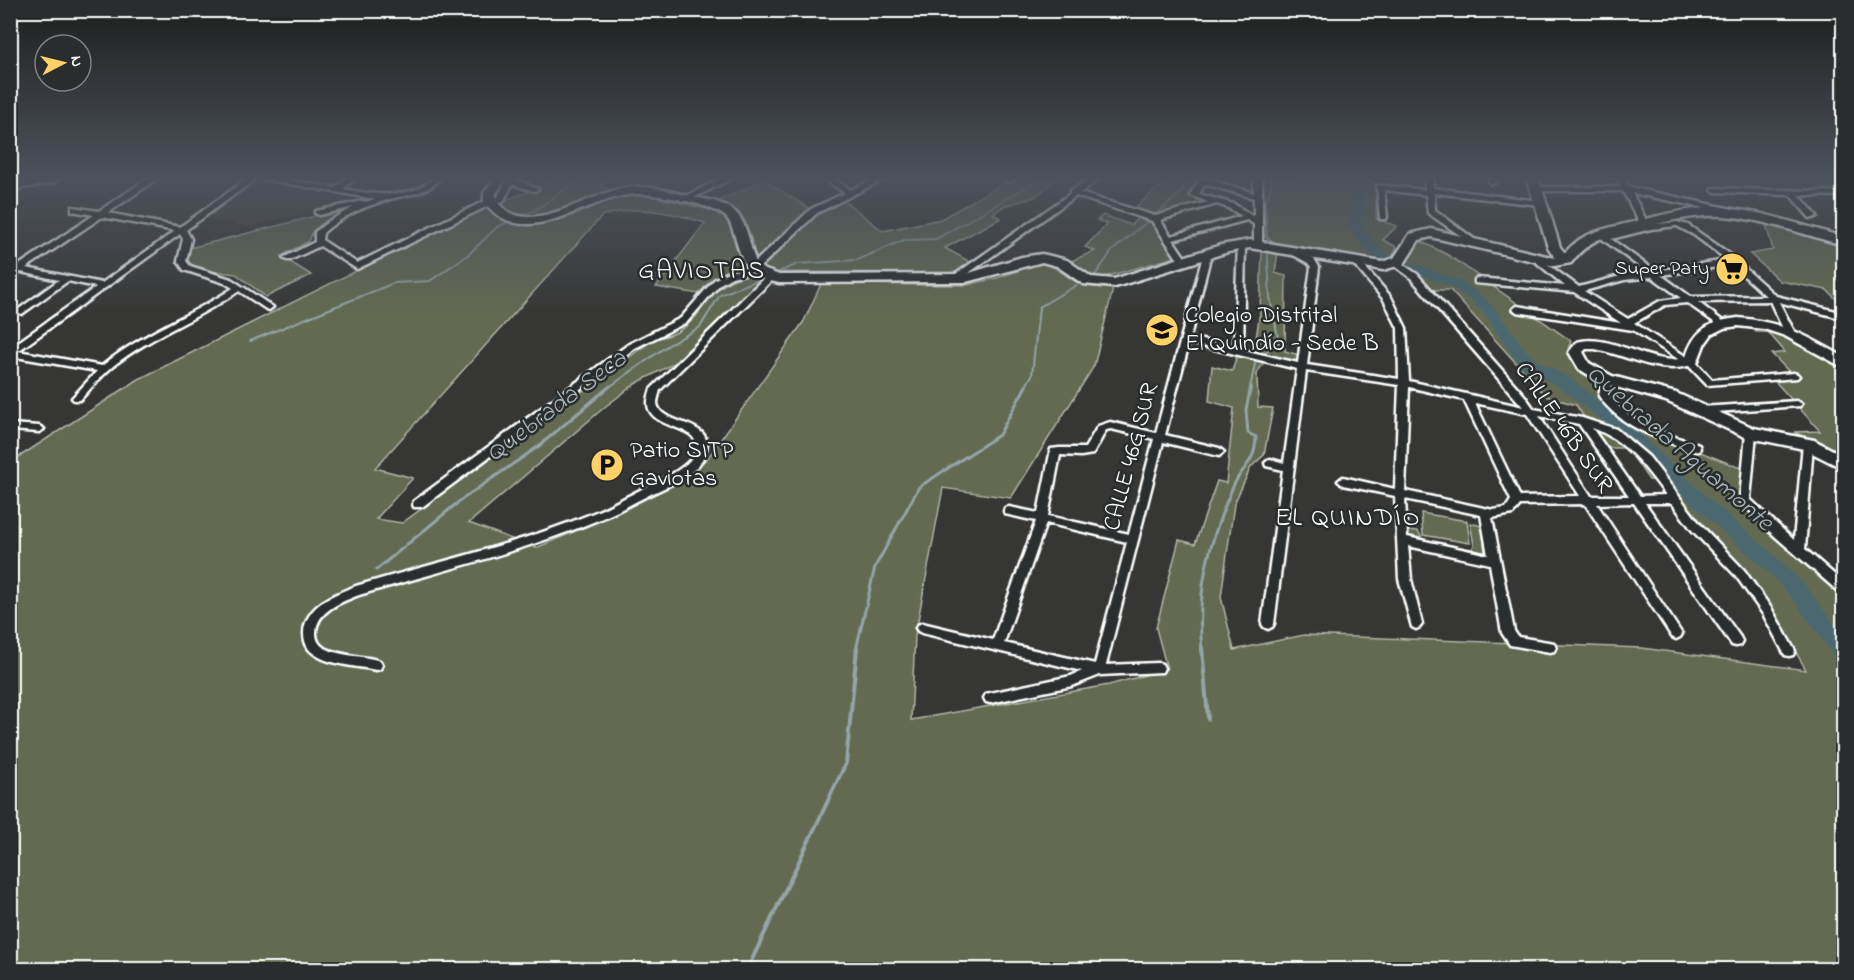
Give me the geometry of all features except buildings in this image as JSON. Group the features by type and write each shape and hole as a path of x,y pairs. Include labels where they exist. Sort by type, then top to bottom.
{"main road":[{"path":"736,225 753,269 769,278 788,280 956,278 980,276 1027,260 1042,258 1062,263 1086,280 1115,283 1241,245 1284,248 1383,266 1400,259 1414,237 1421,234 1441,234 1539,260 1564,261 1582,241 1641,225"},
{"path":"1547,225 1554,247 1564,261"},
{"path":"1784,225 1844,241"},
{"path":"1840,364 1790,333 1752,323 1721,324 1702,335 1690,362 1668,364 1596,344 1582,345 1576,352 1584,366 1607,380 1671,397 1751,433 1808,444 1844,463"}],"street":[{"path":"10,275 85,225"},
{"path":"155,225 182,230 187,239 182,261 184,266 228,281 269,307"},
{"path":"10,353 189,225"},
{"path":"327,225 317,234 319,241 357,266 445,225"},
{"path":"418,504 632,346 684,320 717,282 729,275 753,269 800,225"},
{"path":"956,278 1031,225"},
{"path":"1159,225 1184,262"},
{"path":"1169,239 1232,225"},
{"path":"1255,225 1261,245"},
{"path":"1448,225 1471,241"},
{"path":"1602,236 1668,225"},
{"path":"1677,225 1685,226 1734,262 1773,298 1790,333"},
{"path":"1602,236 1721,324"},
{"path":"287,258 319,241"},
{"path":"1238,351 1241,245"},
{"path":"1268,624 1315,267 1311,261 1284,248"},
{"name":"CALLE 46G SUR","path":"1099,670 1207,255"},
{"path":"1539,260 1550,272 1690,362 1710,383 1794,376"},
{"path":"1356,262 1388,299 1397,314 1403,336 1404,382 1400,495 1402,540 1405,579 1416,624"},
{"path":"1478,281 1578,290 1653,273 1734,262"},
{"name":"CALLE 46B SUR","path":"1395,263 1414,276 1451,321 1515,389 1676,634"},
{"path":"20,269 104,286"},
{"path":"22,311 68,278"},
{"path":"376,665 321,652 311,642 310,630 317,613 335,599 356,591 594,518 669,480 694,463 701,451 701,439 695,431 669,421 655,411 652,405 653,396 656,389 702,342 769,278"},
{"path":"77,398 103,369 144,342 209,308 238,288"},
{"path":"1629,322 1663,303 1688,300 1773,298 1844,316"},
{"path":"1517,309 1638,328"},
{"path":"1185,339 1302,367 1404,382 1468,398 1582,421 1612,431 1645,460 1696,527 1750,586 1789,651"},
{"path":"10,353 103,369"},
{"path":"1607,380 1604,396 1623,417 1634,425 1695,448"},
{"path":"1468,398 1517,501"},
{"path":"1701,410 1797,405"},
{"path":"1582,421 1736,641"},
{"path":"998,644 1042,519 1055,452 1089,451 1102,428 1116,426 1219,452"},
{"path":"10,427 39,429"},
{"path":"1751,433 1745,500 1844,590"},
{"path":"1799,550 1808,444"},
{"path":"1270,463 1287,467"},
{"path":"1343,481 1486,513 1504,512 1512,508 1517,501"},
{"path":"1517,501 1673,499"},
{"path":"1009,511 1133,539"},
{"path":"1486,513 1505,623 1512,639 1550,647"},
{"path":"1402,540 1493,560"},
{"path":"922,628 998,644 1099,670 1158,668"},
{"path":"990,698 1072,681 1099,670"}],"shaded area":[{"path":"237,225 258,225 249,227"}],"green space":[{"path":"281,225 322,225 313,231 309,241 281,256 311,275 266,297 236,274 194,269 184,261 190,248"},
{"path":"448,225 594,225 375,468 413,478 376,519 402,523 654,339 674,333 687,325 714,293 723,286 749,274 760,281 673,364 635,384 606,406 469,523 536,548 604,519 669,487 707,459 804,321 821,284 967,285 997,278 1041,263 1049,264 1076,282 1087,286 1113,289 1094,366 1011,498 943,488 915,636 911,720 1109,685 1167,669 1156,628 1179,540 1195,544 1217,481 1226,483 1234,408 1209,401 1212,366 1232,371 1237,355 1253,358 1260,312 1262,248 1278,251 1275,273 1286,276 1285,351 1299,355 1299,362 1267,356 1257,374 1258,407 1273,408 1264,455 1251,467 1234,504 1221,597 1234,650 1304,635 1642,648 1806,670 1776,617 1749,578 1666,481 1649,480 1627,448 1605,448 1576,405 1546,396 1450,290 1432,290 1419,276 1404,266 1420,241 1448,255 1571,341 1568,349 1572,358 1589,375 1620,420 1743,469 1738,499 1843,598 1843,969 11,970 11,462 139,379"},
{"path":"704,225 731,225 745,267 719,276 699,294 656,287"},
{"path":"747,225 875,225 883,231 913,225 988,225 945,248 972,263 957,273 772,272 761,266 755,257"},
{"path":"1106,225 1156,225 1175,257 1101,278 1084,273 1071,261 1095,251 1085,247"},
{"path":"1262,225 1393,225 1397,226 1383,240 1397,247 1392,258 1366,260 1278,244 1264,236"},
{"path":"1766,225 1778,225 1843,243 1843,306 1827,290 1780,281 1750,254 1773,250"},
{"path":"1751,326 1787,336 1811,348 1843,369 1843,456 1794,432 1820,431 1772,378 1793,376 1772,354 1785,352 1768,332 1756,332"},
{"path":"1421,513 1467,521 1470,543 1423,535"},
{"path":"1470,523 1482,526 1485,552 1483,554 1410,538 1406,531 1418,531 1423,540 1472,549 1474,545"}],"waterway":[{"path":"250,341 394,283 430,281 469,254 502,225"},
{"name":"Quebrada Seca","path":"774,274 798,264 857,260 904,240 936,239 961,225"},
{"path":"1088,279 1096,274 1112,251 1143,225"},
{"path":"1264,353 1279,342 1270,298 1266,225"},
{"name":"Quebrada Aguamonte","path":"1355,225 1376,253 1392,259"},
{"name":"Quebrada Aguamonte","path":"1405,264 1456,284 1471,294 1489,310 1519,353 1530,364 1564,382 1632,436 1699,500 1773,565 1798,591 1844,654"},
{"name":"Quebrada Seca","path":"608,388 667,346 700,327 720,295 760,279"},
{"path":"1025,388 1032,375 1039,307 1082,282"},
{"path":"1250,388 1256,359"},
{"name":"Quebrada Seca","path":"376,570 461,500 539,446 610,386"},
{"path":"856,650 875,567 919,487 999,435 1026,386"},
{"path":"1202,650 1201,608 1206,567 1224,508 1255,447 1256,437 1248,433 1246,410 1251,386"},
{"path":"747,970 846,763 857,648"},
{"path":"1202,648 1208,719"}],"place":[{"name":"Super Paty","path":"1732,269"},
{"name":"Colegio Distrital El Quindío - Sede B","path":"1162,330"},
{"name":"Patio SITP Gaviotas","path":"607,465"}],"district":[{"name":"GAVIOTAS","path":"702,272"},
{"name":"EL QUINDÍO","path":"1348,519"}]}
